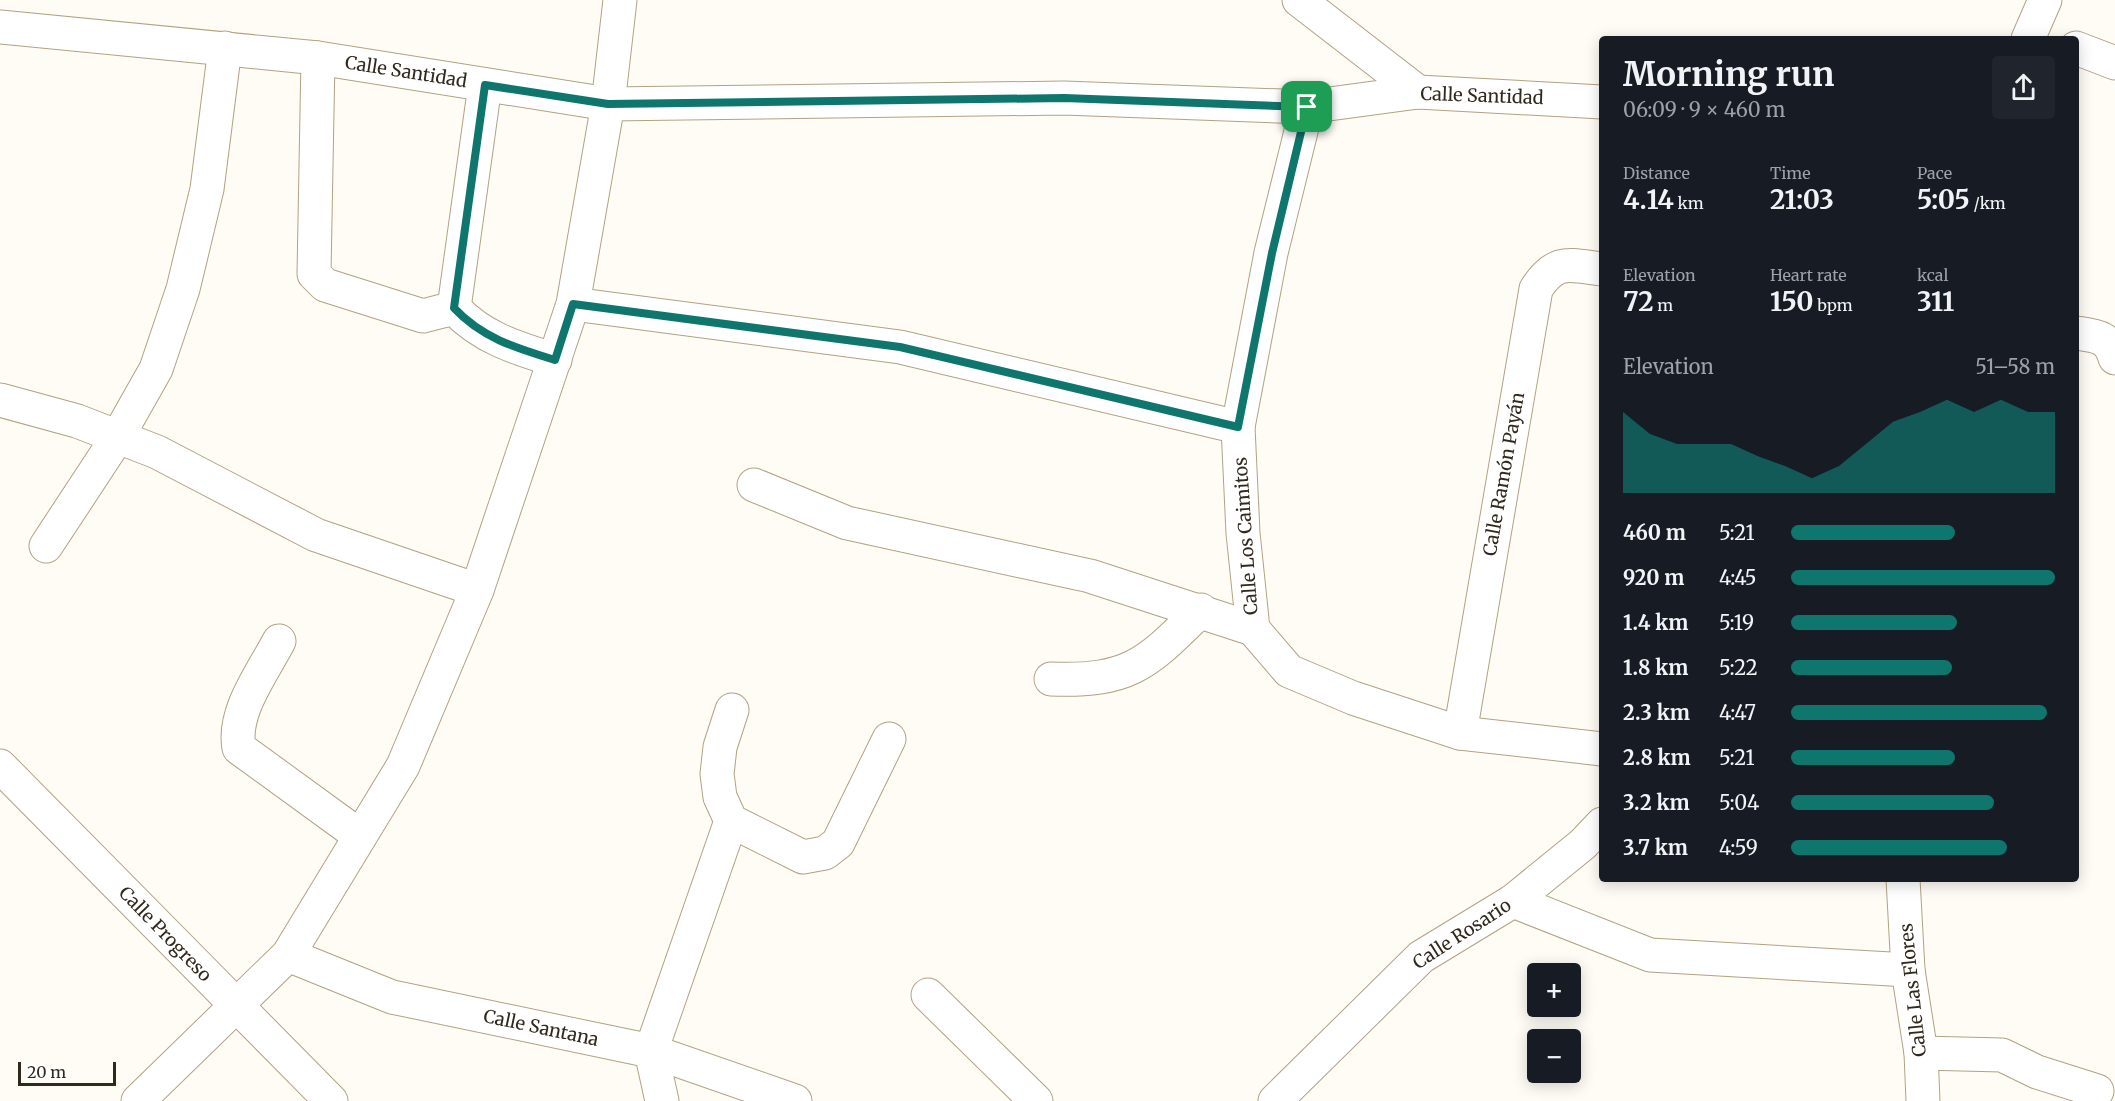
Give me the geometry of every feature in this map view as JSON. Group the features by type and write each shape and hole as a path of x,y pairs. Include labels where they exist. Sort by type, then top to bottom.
{"street":[{"path":"138,1101 288,955 403,766 477,590 573,304 608,104 620,0"},
{"path":"1299,0 1418,92"},
{"path":"2037,36 2045,0"},
{"name":"Calle Santidad","path":"0,27 318,58 608,104 1064,98 1307,107 1418,92 1599,102"},
{"path":"46,546 117,438 156,369 183,290 207,189 225,48"},
{"path":"2079,49 2115,63"},
{"path":"318,58 314,274 325,285 423,316 454,308"},
{"path":"454,308 485,85"},
{"name":"Calle Los Caimitos","path":"1307,107 1272,253 1238,427 1243,533 1253,629 1289,670 1353,698 1460,734 1599,748"},
{"name":"Calle Ramón Payán","path":"1460,734 1536,289 1546,273 1566,265 1599,268"},
{"path":"573,304 900,347 1238,427"},
{"path":"454,308 472,327 515,348 555,360"},
{"path":"2079,333 2102,337 2112,345 2115,358"},
{"path":"0,400 77,420 117,438 157,452 316,535 477,590"},
{"path":"754,485 847,522 1090,576 1201,610 1253,629"},
{"path":"1051,679 1083,680 1113,676 1134,667 1156,655 1201,610"},
{"path":"279,641 245,707 236,734 239,748 360,836"},
{"path":"732,710 720,747 717,774 720,798 731,821 803,857 825,853 838,843 889,739"},
{"name":"Calle Progreso","path":"0,766 331,1101"},
{"path":"662,1101 651,1051 731,821"},
{"name":"Calle Rosario","path":"1275,1101 1421,957 1513,901 1583,844 1599,827"},
{"name":"Calle Las Flores","path":"1903,882 1908,970 1921,1053 1923,1101"},
{"path":"1513,901 1650,956 1908,970"},
{"name":"Calle Santana","path":"288,955 392,997 651,1051 795,1101"},
{"path":"928,994 1036,1101"},
{"path":"1921,1053 2002,1055 2037,1072 2097,1091"}],"route":[{"path":"485,85 608,104 1064,98 1307,107 1272,253 1238,427 900,347 573,304 555,360 515,348 472,327 454,308 485,85"}]}
